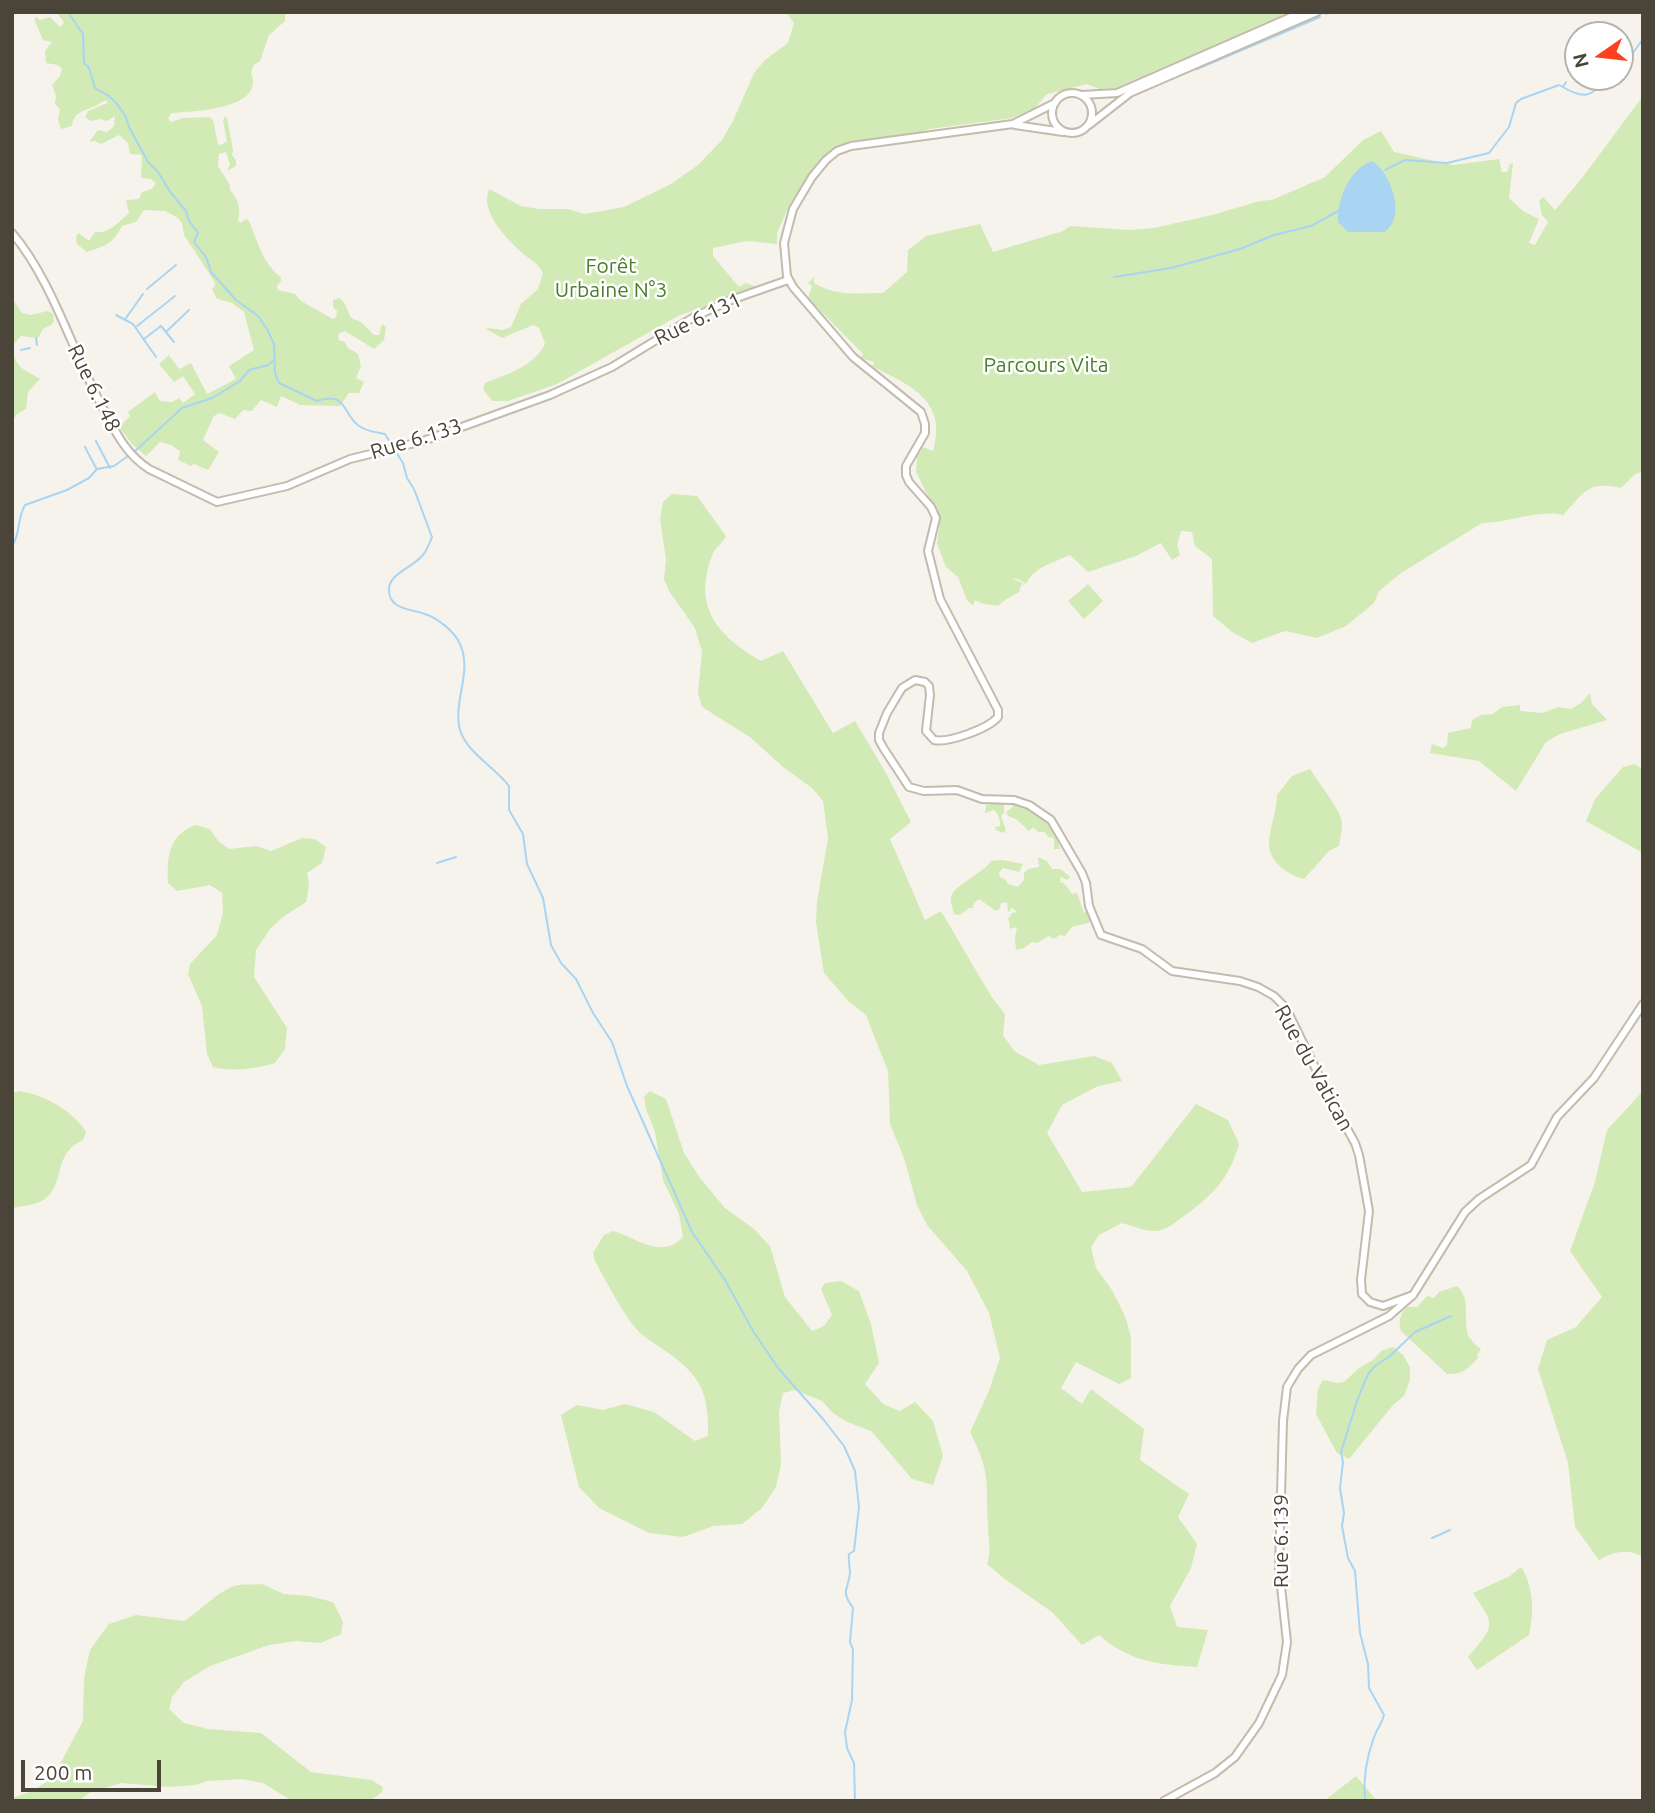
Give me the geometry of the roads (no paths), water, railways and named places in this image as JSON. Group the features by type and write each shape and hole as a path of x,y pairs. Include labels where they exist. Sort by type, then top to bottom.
{"street":[{"path":"1013,124 1055,103 1066,94 1117,93 1302,12"},
{"path":"788,280 784,254 789,222 797,201 831,154 851,146 1013,124 1076,134 1120,99 1162,78 1317,12"},
{"path":"1081,95 1093,113 1089,125"},
{"path":"1055,103 1053,120 1065,133"},
{"name":"Rue 6.148","path":"12,233 27,253 57,309 97,398 128,451 149,469 217,502"},
{"name":"Rue 6.131","path":"612,367 694,317 731,300 788,280"},
{"name":"Rue du Vatican","path":"788,280 863,367 921,412 925,433 906,466 906,475 931,507 936,518 928,551 940,599 998,710 998,717 991,724 944,741 933,740 926,731 929,686 920,680 909,682 891,705 879,733 879,740 898,773 914,790 957,790 982,799 1014,800 1029,805 1051,820 1082,873 1089,906 1101,935 1142,948 1172,971 1240,981 1274,996 1286,1008 1359,1155 1369,1211 1361,1280 1362,1294 1370,1302 1382,1306 1392,1305 1413,1296"},
{"name":"Rue 6.133","path":"217,502 288,486 350,459 423,441 551,395 612,367"},
{"name":"Rue 6.139","path":"1164,1801 1215,1773 1235,1757 1259,1723 1282,1675 1287,1642 1279,1568 1283,1421 1287,1387 1311,1355 1389,1316 1413,1296 1465,1212 1479,1199 1531,1165 1557,1117 1594,1078 1643,1004"}],"water":[{"path":"1372,161 1385,175 1394,195 1394,217 1384,232 1348,232 1338,222 1342,195 1357,171"}],"waterway":[{"path":"68,12 83,34 84,63 89,68 95,88 117,104 148,162 186,211 189,221 198,233 194,242 206,257 211,272 236,300 258,316 267,329 274,344 275,373 279,383 317,401 339,401 359,426 385,434 403,463 432,537 422,556 393,579 389,589 392,601 402,608 439,621 458,640 464,663 458,719 460,730 475,753 509,786 509,810 523,834 527,864 543,898 551,945 561,963 576,979 593,1013 612,1042 627,1086 692,1232 725,1280 753,1331 778,1368 844,1446 855,1471 859,1507 854,1551 849,1554 850,1573 846,1590 853,1608 850,1642 853,1650 852,1700 845,1732 847,1748 854,1763 855,1801"},
{"path":"1326,14 1330,12"},
{"path":"1197,69 1320,17"},
{"path":"1634,51 1643,39"},
{"path":"1385,170 1405,160 1447,163 1489,153 1509,127 1516,103 1559,85 1564,88"},
{"path":"1571,91 1581,95 1594,91"},
{"path":"1114,277 1171,268 1240,249 1274,235 1311,226 1340,210"},
{"path":"147,289 176,265"},
{"path":"126,318 143,294"},
{"path":"137,326 175,296"},
{"path":"167,331 189,310"},
{"path":"116,315 133,324 156,357"},
{"path":"144,339 161,326 174,342"},
{"path":"36,338 37,345"},
{"path":"21,350 30,348"},
{"path":"133,453 182,408 212,398 240,381 249,370 273,361"},
{"path":"96,441 110,468"},
{"path":"85,447 96,468"},
{"path":"12,546 25,505 67,490 89,478 97,469 114,466 128,456"},
{"path":"437,863 456,857"},
{"path":"1365,1801 1368,1760 1384,1715 1369,1688 1368,1664 1360,1633 1355,1571 1348,1558 1342,1526 1344,1513 1340,1488 1343,1462 1341,1452 1368,1374 1415,1332 1451,1316"},
{"path":"1432,1538 1450,1530"}],"park label":[{"name":"Forêt Urbaine N°3","path":"611,278"},
{"name":"Parcours Vita","path":"1046,365"}]}
